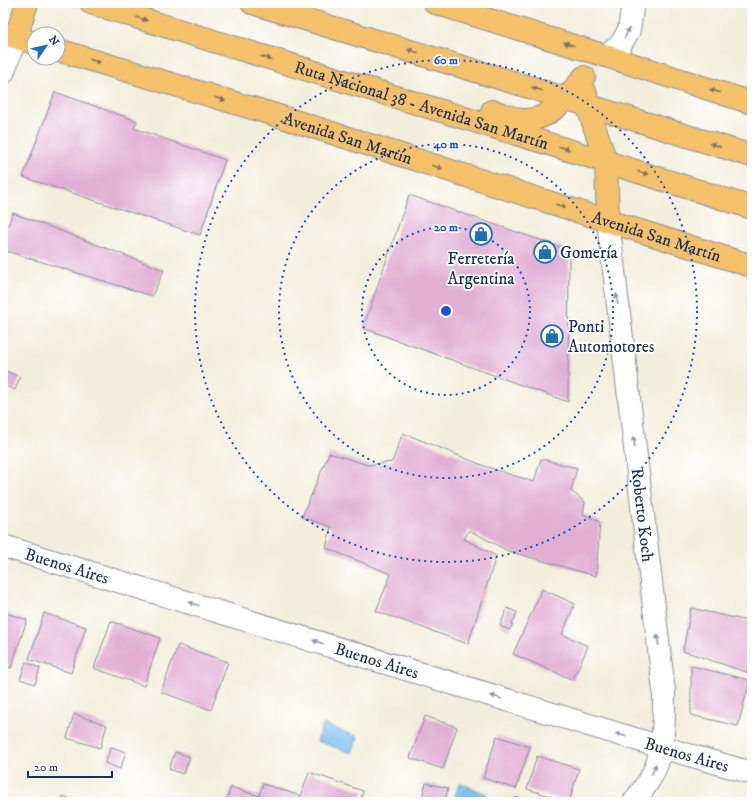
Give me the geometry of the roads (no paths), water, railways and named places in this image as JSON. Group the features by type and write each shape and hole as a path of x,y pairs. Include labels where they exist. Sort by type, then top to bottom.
{"main road":[{"path":"18,38 26,3"},
{"name":"Ruta Nacional 38 - Avenida San Martín","path":"91,3 606,161 752,208"},
{"path":"252,3 752,156"},
{"path":"435,3 752,103"},
{"name":"Avenida San Martín","path":"66,52 282,117 752,266"},
{"path":"368,89 392,81 523,120 535,120 542,117 566,98 593,67 606,56"},
{"path":"584,77 588,105 606,161 608,221"}],"street":[{"path":"606,56 621,44 630,30 633,3"},
{"path":"3,73 18,38"},
{"name":"Roberto Koch","path":"608,221 664,691 664,725 661,747 655,770 634,802"},
{"name":"Buenos Aires","path":"3,546 661,747 752,773"}],"water":[{"path":"323,724 358,737 352,753 317,741"},
{"path":"460,783 487,794 483,802 464,802 454,798"}],"place":[{"name":"Ferretería Argentina","path":"481,234"},
{"name":"Gomería","path":"545,252"},
{"name":"Ponti Automotores","path":"552,336"}]}
